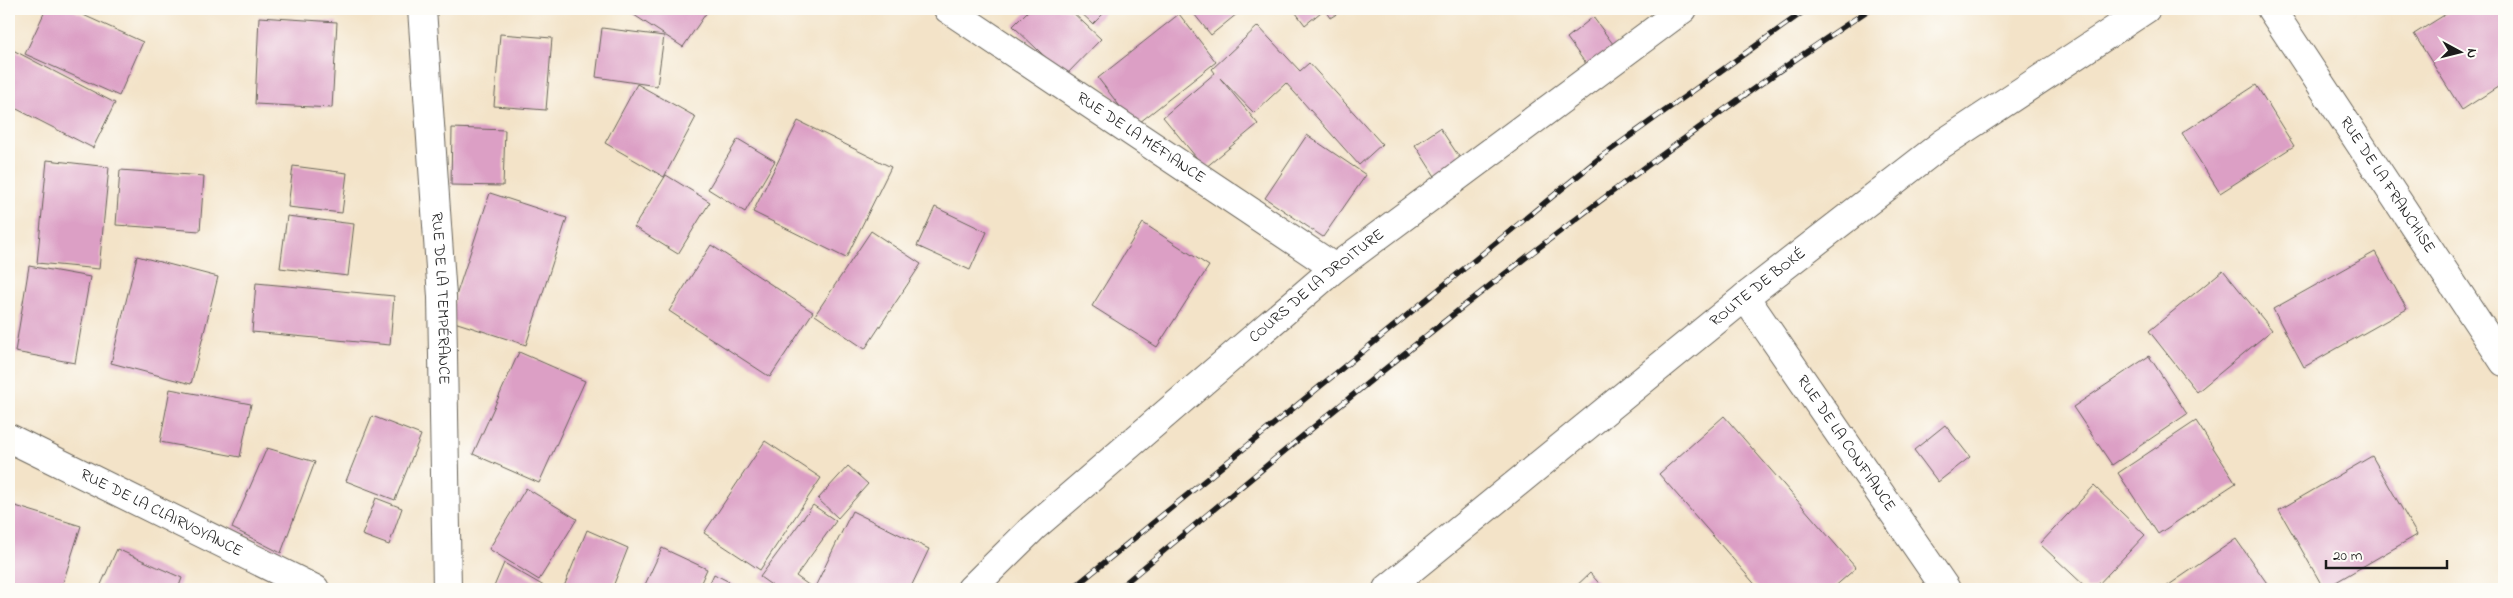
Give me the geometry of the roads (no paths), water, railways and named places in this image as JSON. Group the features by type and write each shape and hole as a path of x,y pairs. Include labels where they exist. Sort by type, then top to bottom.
{"street":[{"name":"RUE DE LA TEMPÉRANCE","path":"422,9 442,297 447,589"},
{"name":"RUE DE LA MÉFIANCE","path":"948,9 1335,268"},
{"name":"COURS DE LA DROITURE","path":"971,589 1033,528 1335,268 1683,9"},
{"name":"ROUTE DE BOKÉ","path":"1387,589 1745,297 1942,144 2146,9"},
{"name":"RUE DE LA FRANCHISE","path":"2271,9 2504,362"},
{"name":"RUE DE LA CONFIANCE","path":"1745,297 1946,589"},
{"name":"RUE DE LA CLAIRVOYANCE","path":"9,438 315,589"}],"railway":[{"path":"1072,589 1602,156 1807,9"},
{"path":"1118,589 1301,437 1486,288 1675,145 1870,9"}]}
